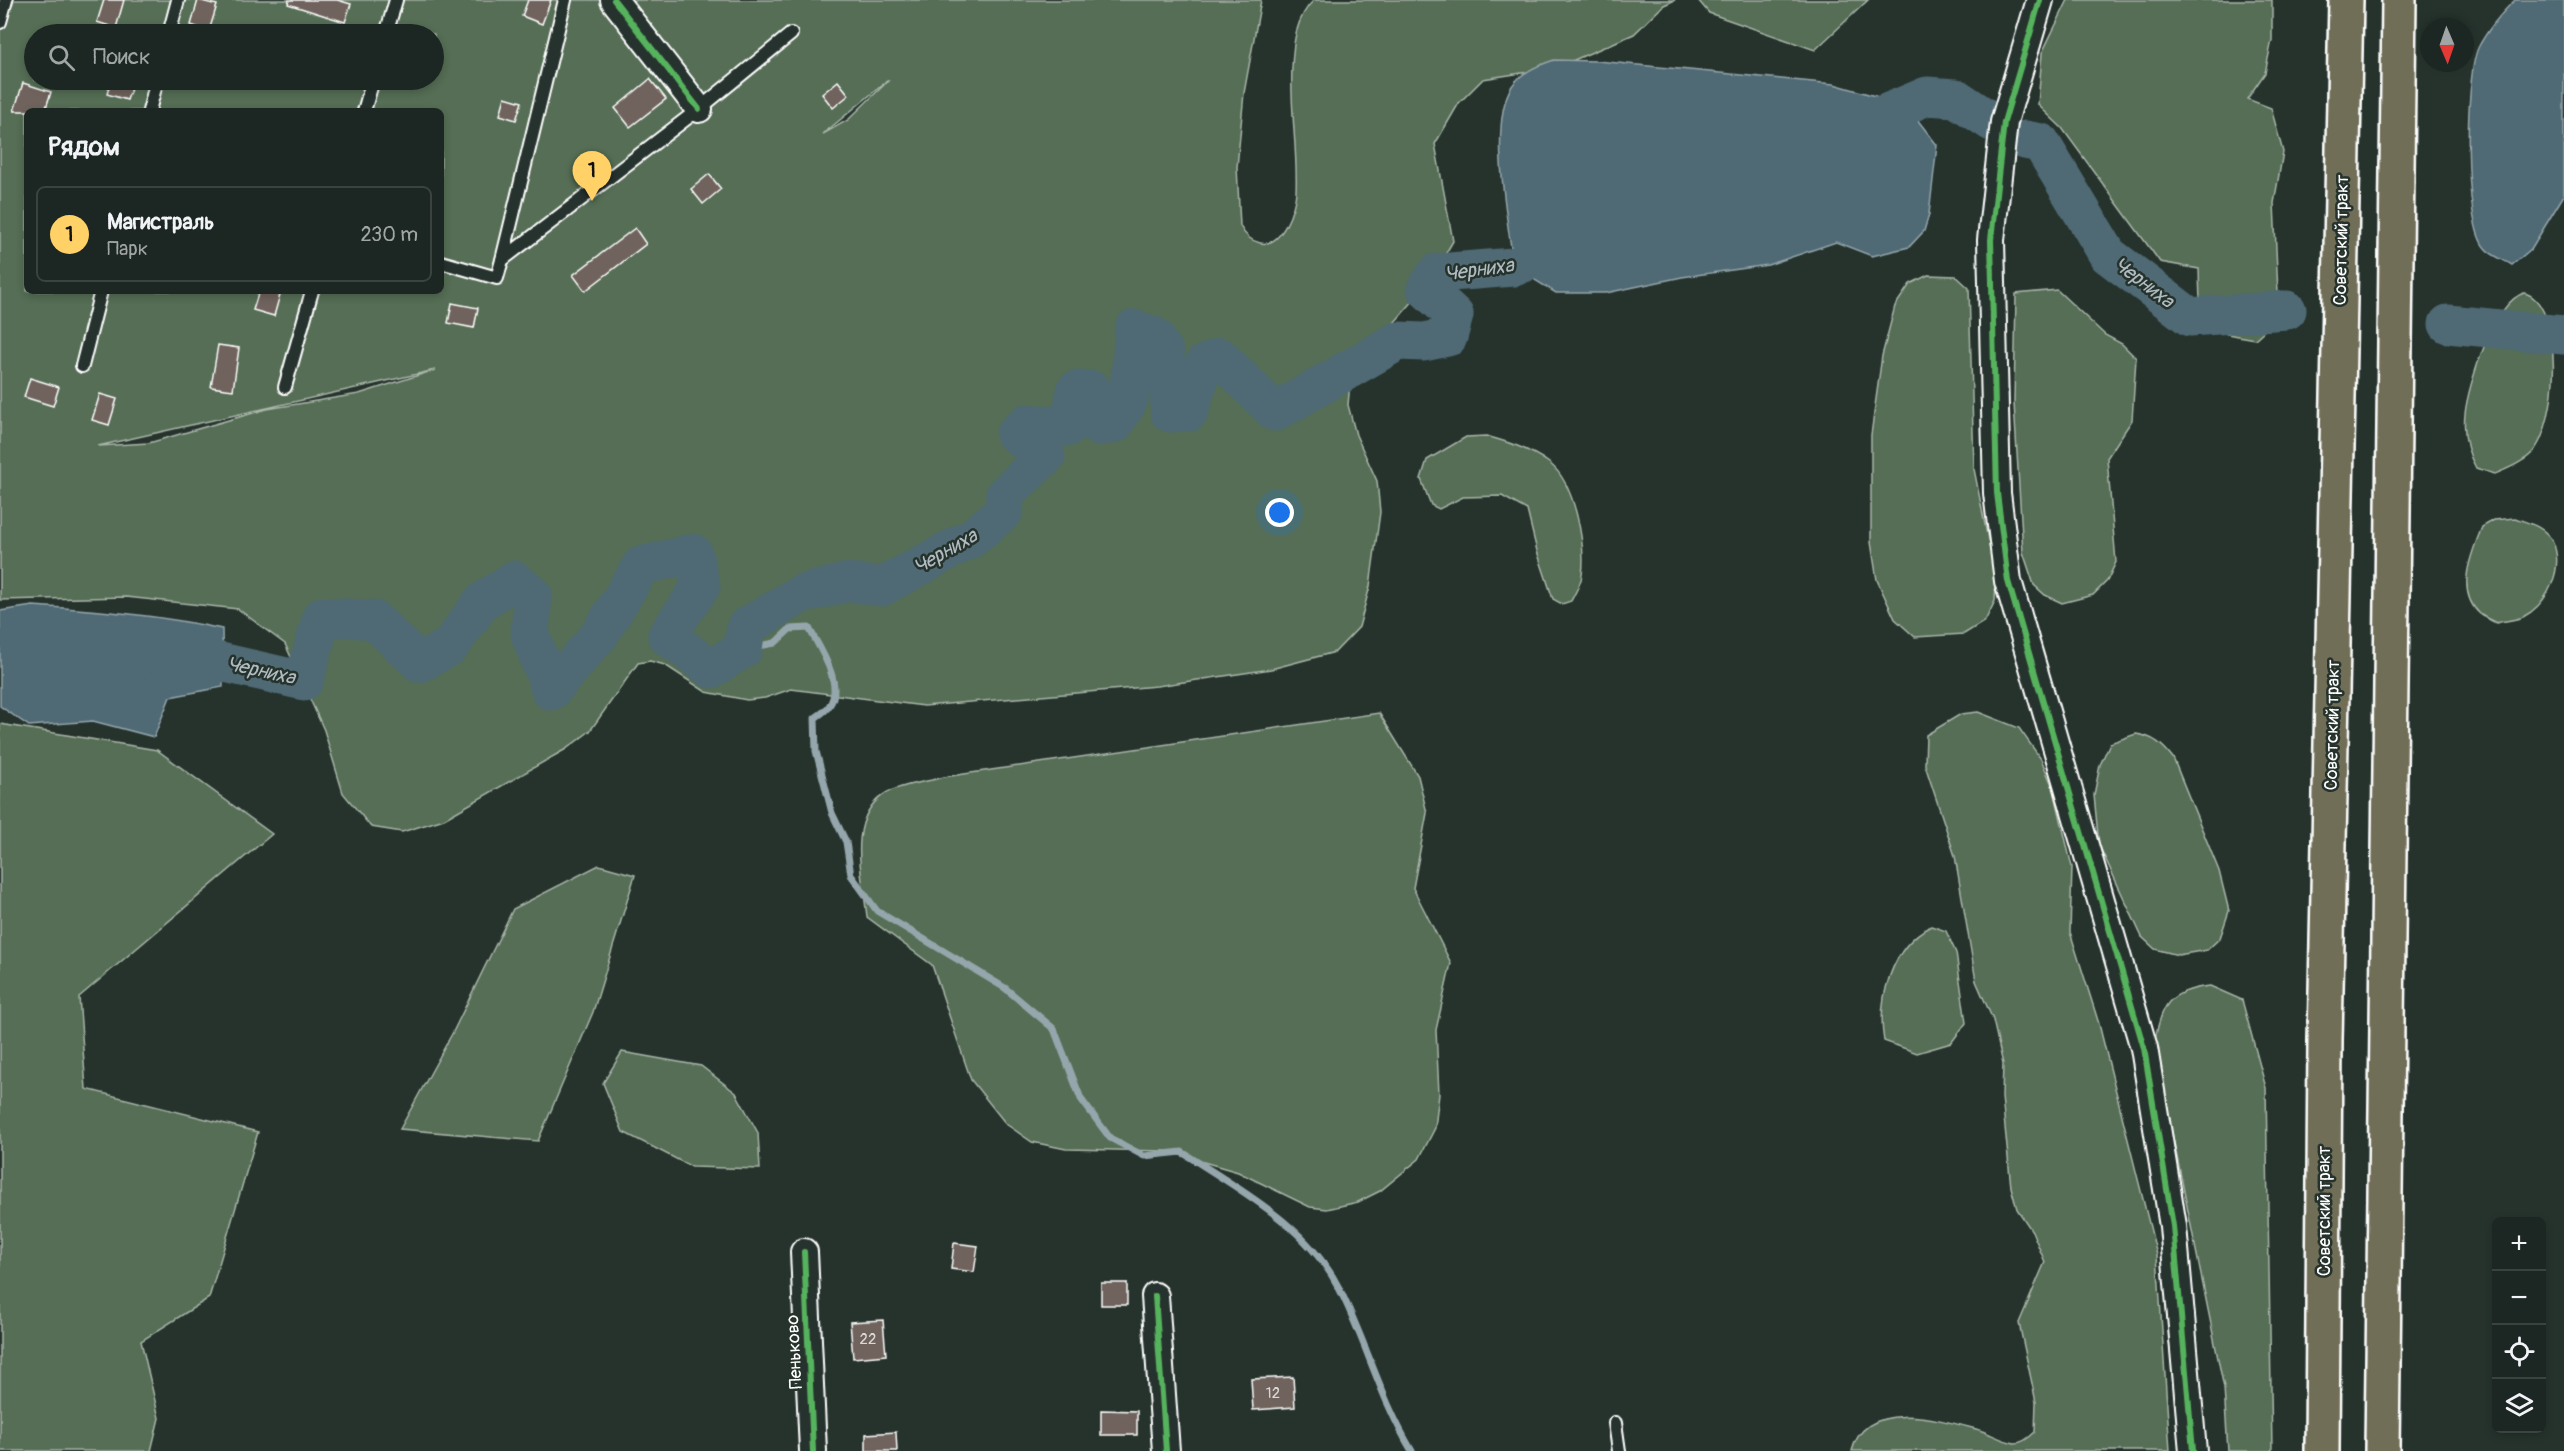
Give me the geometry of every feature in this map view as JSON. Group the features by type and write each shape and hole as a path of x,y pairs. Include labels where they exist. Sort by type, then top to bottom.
{"highway":[{"name":"Советский тракт","path":"2322,1451 2325,1041 2346,0"},
{"path":"2382,1451 2399,0"}],"street":[{"path":"614,0 699,109"},
{"path":"2040,0 2004,122 1991,240 1997,493 2008,581 2144,1048 2173,1226 2193,1451"},
{"name":"Пеньково","path":"804,1252 813,1451"},
{"path":"1155,1296 1166,1451"}],"lane":[{"path":"0,22 6,0"},
{"path":"172,24 178,0"},
{"path":"389,24 396,0"},
{"path":"444,263 497,278 565,0"},
{"path":"502,260 699,109 791,34"},
{"path":"150,108 154,90"},
{"path":"365,108 370,90"},
{"path":"82,366 100,294"},
{"path":"285,387 311,294"},
{"path":"1615,1423 1619,1451"}],"green space":[{"path":"0,0 1261,0 1244,93 1237,167 1240,226 1254,241 1268,243 1281,233 1286,225 1295,199 1293,49 1299,22 1314,0 1675,0 1664,5 1634,34 1574,60 1547,69 1483,79 1459,103 1435,144 1453,241 1428,284 1394,323 1361,351 1351,372 1348,405 1356,435 1377,481 1380,512 1370,586 1359,627 1335,652 1271,669 1157,686 924,706 791,689 765,698 747,700 706,692 665,665 650,661 638,663 590,731 566,749 444,819 402,832 371,827 343,793 324,730 285,644 238,609 126,597 0,600","holes":["887,81 848,120 823,134","435,370 359,394 267,409 149,443 98,446"]},
{"path":"1698,0 1868,0 1815,50 1709,13"},
{"path":"2068,0 2272,0 2272,40 2265,73 2247,99 2271,108 2283,152 2274,203 2278,294 2266,329 2255,339 2221,332 2211,328 2205,322 2200,303 2199,269 2160,262 2062,128 2038,105 2042,53"},
{"path":"1928,275 1956,276 1969,288 1974,469 1996,580 1995,601 1985,621 1964,634 1915,637 1895,619 1877,580 1871,542 1871,435 1882,356 1895,306 1910,284"},
{"path":"2057,290 2105,335 2122,344 2136,358 2132,420 2107,458 2116,562 2107,581 2093,595 2062,603 2045,595 2034,585 2023,552 2014,403 2016,294"},
{"path":"2524,293 2537,301 2546,318 2551,340 2552,393 2548,418 2541,439 2531,454 2519,463 2495,474 2476,468 2468,449 2465,435 2467,401 2477,365 2493,328 2513,300"},
{"path":"1486,436 1519,446 1542,458 1558,472 1566,484 1577,515 1583,562 1578,588 1571,601 1562,604 1553,599 1537,551 1527,510 1502,496 1463,497 1439,509 1431,505 1421,479 1427,460 1466,437"},
{"path":"2515,518 2536,526 2550,537 2556,552 2555,574 2546,595 2532,611 2520,618 2496,623 2481,614 2472,604 2467,582 2470,559 2482,527 2494,520"},
{"path":"1978,712 2019,728 2041,759 2054,790 2072,867 2070,932 2099,1024 2157,1255 2170,1451 1852,1451 1860,1434 1872,1424 1887,1418 1905,1416 1943,1421 1981,1430 2015,1443 2024,1441 2035,1432 2036,1402 2019,1323 2045,1262 2032,1231 2017,1209 2011,1187 2002,1097 2003,1064 1993,1020 1976,981 1955,856 1925,765 1926,735 1961,714"},
{"path":"1379,713 1418,776 1427,813 1413,888 1451,963 1436,1030 1439,1094 1435,1128 1419,1159 1380,1191 1358,1202 1327,1209 1310,1207 1238,1172 1166,1151 1066,1149 1032,1142 1006,1124 971,1080 932,965 867,917 860,867 860,849 865,817 873,804 892,790 944,777"},
{"path":"0,724 157,750 272,834 79,997 86,1089 258,1132 209,1298 141,1341 159,1418 151,1451 0,1451"},
{"path":"2136,734 2157,742 2173,758 2219,871 2229,911 2220,938 2207,950 2178,955 2155,949 2142,937 2099,845 2094,795 2100,765 2110,743"},
{"path":"599,865 635,875 593,1012 538,1141 400,1129 453,1032 513,909"},
{"path":"1931,926 1946,931 1956,953 1966,1023 1951,1043 1917,1053 1884,1041 1883,1009 1885,992 1897,960 1917,935"},
{"path":"2210,986 2242,1000 2266,1088 2272,1451 2228,1451 2224,1388 2154,1044 2160,1019 2169,1002 2184,992"},
{"path":"622,1052 701,1066 736,1093 758,1133 760,1169 692,1167 623,1132 603,1083"}],"water":[{"path":"2515,0 2564,0 2564,195 2531,249 2512,265 2487,251 2478,234 2473,211 2468,150 2471,89 2478,48 2485,35"},
{"path":"1554,60 1597,61 1834,84 1906,105 1937,145 1929,214 1924,231 1909,247 1872,256 1836,242 1768,265 1682,277 1606,293 1556,293 1514,267 1504,200 1501,148 1501,123 1505,102 1512,86 1525,73"},
{"path":"33,606 128,614 222,629 223,687 170,697 154,737 93,721 29,726 0,706 0,611"}],"building":[{"path":"104,0 124,0 117,24 97,22"},
{"path":"198,0 217,5 211,24 191,24"},
{"path":"289,0 337,0 351,4 345,22 288,4"},
{"path":"528,0 551,0 542,24 522,16"},
{"path":"650,79 666,99 630,127 615,108"},
{"path":"838,81 849,95 833,108 822,94"},
{"path":"23,83 24,90 51,92 46,108 24,108 24,111 14,111"},
{"path":"108,90 130,90 127,100 107,94"},
{"path":"505,97 522,102 516,120 500,115"},
{"path":"709,174 721,189 703,204 691,189"},
{"path":"635,228 646,244 585,291 573,275"},
{"path":"258,294 280,294 274,316 253,310"},
{"path":"452,303 478,308 474,328 448,323"},
{"path":"218,345 239,348 233,390 211,387"},
{"path":"30,378 59,387 53,406 24,397"},
{"path":"100,394 117,399 109,425 92,420"},
{"path":"954,1243 978,1246 974,1272 951,1269"},
{"path":"1101,1283 1127,1283 1127,1305 1101,1305"},
{"path":"883,1320 886,1355 853,1358 850,1322"},
{"path":"1293,1377 1295,1407 1253,1410 1251,1379"},
{"path":"1101,1410 1137,1411 1137,1435 1101,1435"},
{"path":"896,1432 897,1451 866,1451 866,1434"}],"waterway":[{"name":"Черниха","path":"1858,125 1927,96 1956,98 1992,122"},
{"name":"Черниха","path":"2025,140 2041,143 2108,255 2190,317 2287,310"},
{"name":"Черниха","path":"170,668 212,660 304,681 322,616 374,620 420,663 450,646 482,602 514,580 533,595 530,634 551,691 600,634 641,566 693,553 701,586 667,636 711,669 743,649 746,627 801,594 849,582 881,587 972,538 1004,511 1005,494 1046,456 1015,434 1027,423 1069,427 1076,390 1092,390 1099,427 1114,424 1128,402 1134,329 1154,336 1165,354 1170,413 1189,412 1204,364 1220,357 1275,412 1398,341 1424,342 1448,337 1454,315 1426,289 1437,273 1514,267 1562,247"},
{"name":"Черниха","path":"2448,324 2564,335"},
{"path":"743,649 775,643 790,629 809,628 824,655 834,688 829,706 815,718 816,751 832,813 846,842 851,875 877,911 1005,988 1054,1029 1081,1099 1110,1138 1144,1156 1182,1152 1270,1210 1309,1245 1339,1288 1382,1391 1412,1451"}],"cycle path":[{"path":"614,0 699,109"},
{"path":"2040,0 2004,122 1991,240 1997,493 2008,581 2144,1048 2173,1226 2193,1451"},
{"path":"804,1252 813,1451"},
{"path":"1155,1296 1166,1451"}],"place":[{"name":"Магистраль","path":"592,201"}]}
